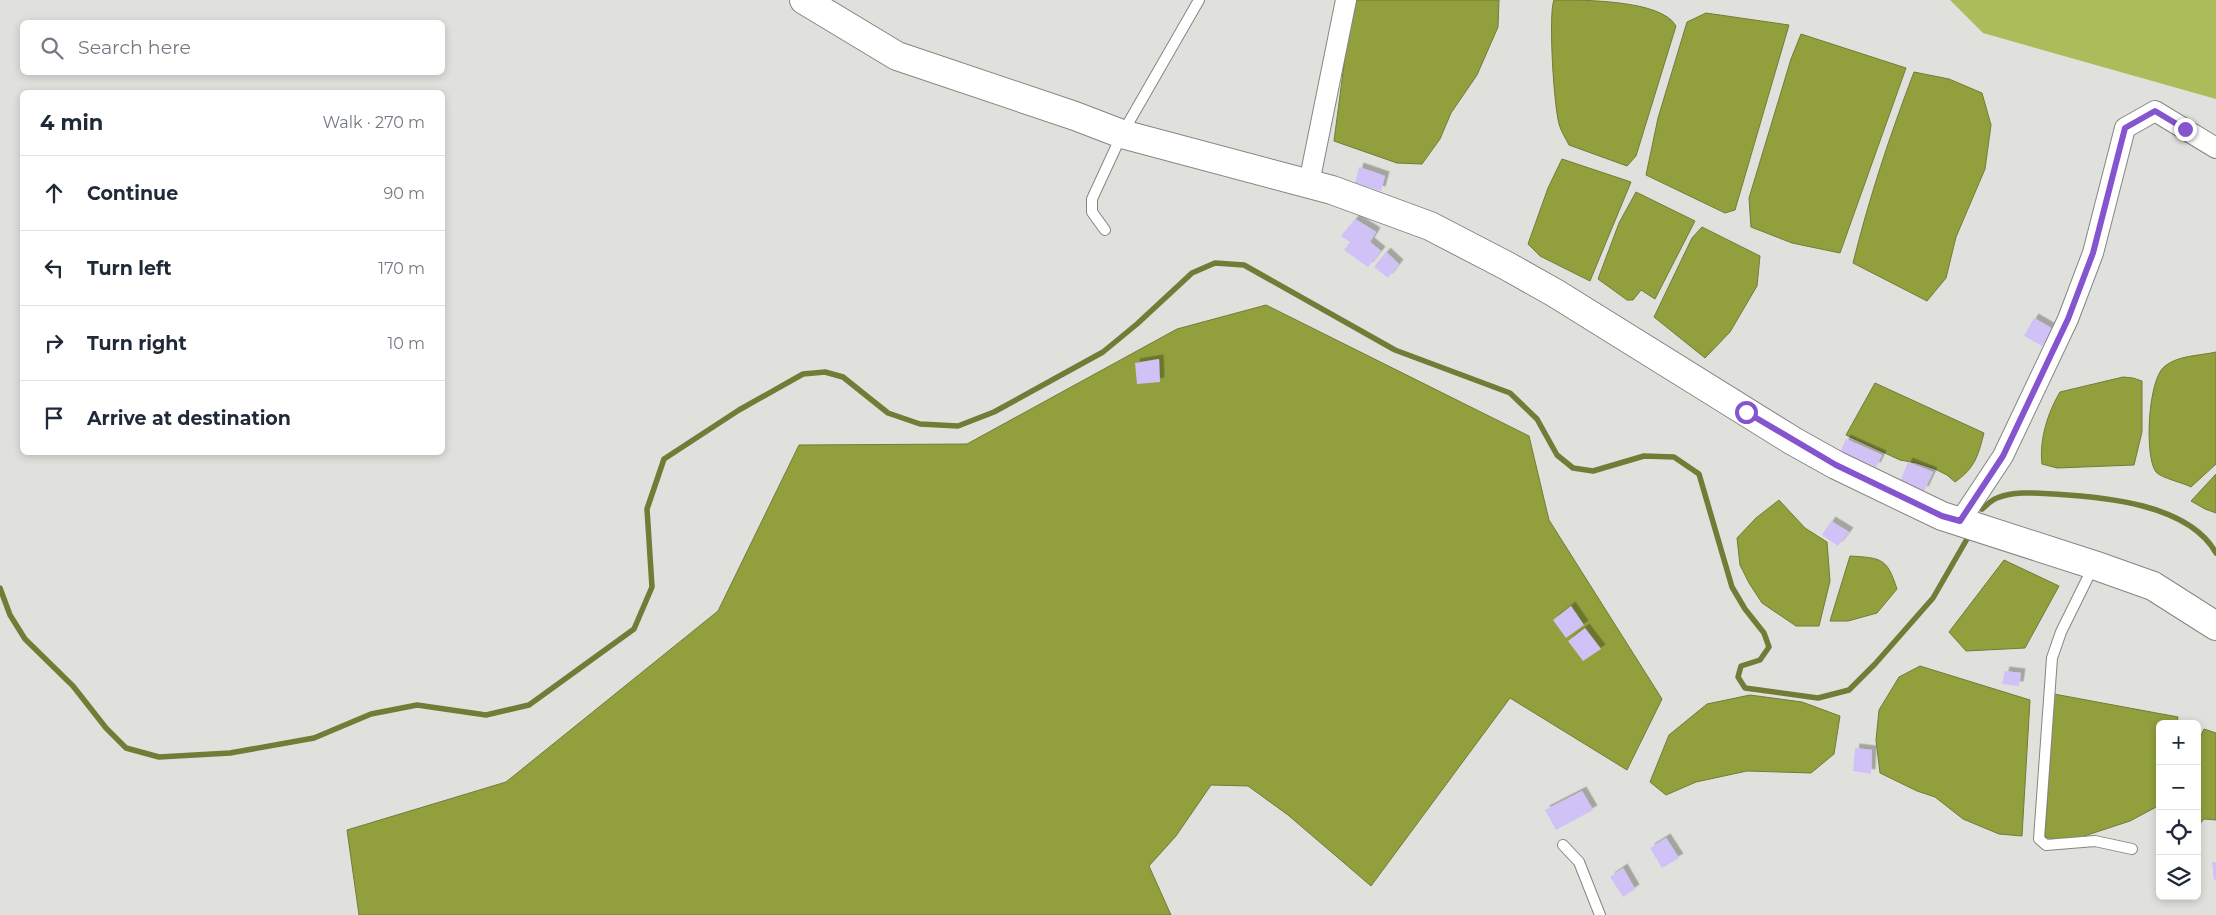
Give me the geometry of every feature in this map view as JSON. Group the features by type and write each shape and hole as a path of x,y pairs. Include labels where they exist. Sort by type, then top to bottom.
{"street":[{"path":"804,0 897,56 1075,116 1122,134 1309,183 1430,226 1507,266 1836,465 1933,511 2094,564 2153,586 2216,626"},
{"path":"1309,183 1346,0"},
{"path":"1960,521 2003,456 2068,319 2093,253 2125,128 2155,111 2216,148"}],"lane":[{"path":"1105,230 1092,212 1092,199 1122,134 1199,0"},
{"path":"2094,564 2061,632 2052,658 2039,839 2046,845 2095,840 2132,849"},
{"path":"1563,845 1579,862 1600,915"}],"shaded area":[{"path":"1355,0 1499,0 1498,27 1477,75 1451,113 1440,139 1422,164 1397,163 1334,141 1352,4"},
{"path":"1554,0 1603,1 1639,6 1668,17 1676,26 1636,156 1627,166 1569,145 1561,129 1556,103 1553,63 1552,9"},
{"path":"1950,0 2216,0 2216,99 1983,33"},
{"path":"1706,13 1789,25 1735,210 1725,213 1646,175 1658,118 1687,22"},
{"path":"1801,34 1906,68 1840,253 1792,243 1751,227 1749,198 1791,59"},
{"path":"1914,72 1949,79 1982,93 1991,125 1985,169 1956,237 1946,278 1927,301 1853,263 1880,167"},
{"path":"1562,159 1631,182 1590,281 1540,256 1528,244 1548,188"},
{"path":"1636,192 1695,221 1655,299 1641,290 1633,300 1627,300 1598,279 1619,223"},
{"path":"1702,227 1760,256 1757,286 1730,332 1705,358 1654,317 1692,238"},
{"path":"1266,305 1529,436 1549,520 1662,699 1627,770 1510,698 1371,886 1288,815 1248,786 1211,785 1176,836 1149,866 1171,915 359,915 347,830 506,782 718,611 799,445 967,444 1177,329"},
{"path":"2216,352 2216,464 2191,487 2156,472 2152,463 2149,435 2152,401 2159,373 2165,366 2183,358"},
{"path":"2123,377 2142,381 2142,432 2134,465 2057,468 2042,464 2041,455 2045,426 2060,392"},
{"path":"1875,383 1984,433 1975,461 1962,477 1955,482 1947,475 1935,469 1900,460 1846,435"},
{"path":"2216,474 2216,513 2191,501"},
{"path":"1779,500 1805,528 1827,542 1830,581 1819,626 1796,626 1762,603 1740,565 1737,538 1756,518"},
{"path":"1850,556 1876,559 1882,562 1890,571 1897,589 1877,613 1848,621 1830,621"},
{"path":"2004,560 2059,586 2025,648 1966,651 1949,632"},
{"path":"1920,666 2030,700 2022,836 1999,834 1963,819 1935,797 1917,791 1880,773 1876,740 1879,710 1899,677"},
{"path":"2054,694 2178,717 2178,720 2156,720 2156,807 2130,821 2066,842 2045,837"},
{"path":"1750,695 1802,702 1840,716 1834,754 1811,773 1747,771 1696,782 1666,795 1650,782 1669,735 1707,704"},
{"path":"2204,729 2216,733 2216,820 2204,819 2201,822 2201,765 2201,735"}],"building":[{"path":"1359,167 1385,176 1381,191 1355,183"},
{"path":"1355,219 1376,232 1370,242 1381,251 1368,267 1344,250 1350,242 1341,236"},
{"path":"1386,252 1399,264 1388,278 1374,267"},
{"path":"2034,318 2053,329 2042,346 2024,336"},
{"path":"1159,359 1160,382 1137,384 1135,363"},
{"path":"1846,439 1882,455 1876,467 1840,452"},
{"path":"1908,462 1933,472 1924,491 1900,482"},
{"path":"1831,521 1849,532 1838,546 1822,535"},
{"path":"1571,606 1584,625 1566,638 1553,620"},
{"path":"1585,628 1601,649 1583,661 1568,641"},
{"path":"2005,671 2021,673 2019,686 2002,684"},
{"path":"1855,748 1872,750 1871,774 1853,771"},
{"path":"1582,791 1593,810 1556,830 1545,810"},
{"path":"1666,838 1679,858 1662,868 1650,848"},
{"path":"2212,862 2216,862 2216,880 2214,880"},
{"path":"1623,868 1635,889 1623,897 1610,877"}],"waterway":[{"path":"0,588 10,615 25,639 73,686 106,728 126,748 159,757 230,753 314,738 371,714 417,705 486,715 529,705 634,629 652,587 647,509 664,459 739,410 803,374 825,372 843,377 888,413 920,424 958,426 994,412 1103,352 1137,324 1192,273 1215,263 1244,265 1395,350 1510,393 1537,419 1557,455 1573,468 1593,471 1644,456 1674,457 1699,474 1732,587 1745,609 1764,633 1769,647 1760,660 1741,666 1738,677 1745,688 1818,698 1849,690 1875,664 1933,598 1967,539"},
{"path":"1982,509 1995,499 2018,493 2074,495 2120,501 2144,506 2186,524 2203,537 2216,553"}],"route":[{"path":"1746,412 1836,465 1942,516 1960,521 2003,456 2068,319 2093,253 2125,128 2155,111 2185,129"}]}
